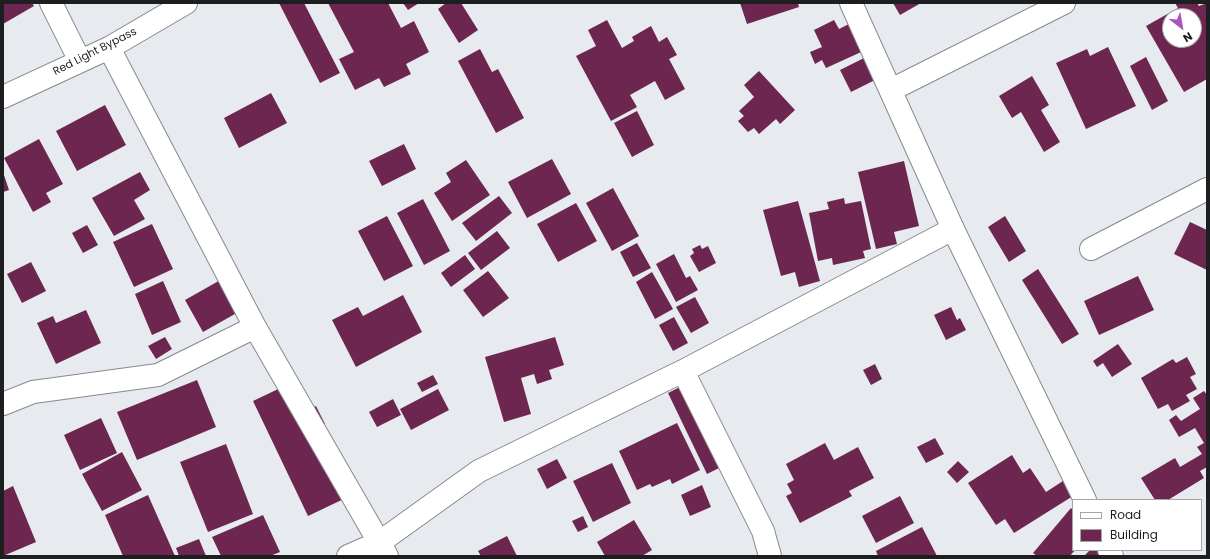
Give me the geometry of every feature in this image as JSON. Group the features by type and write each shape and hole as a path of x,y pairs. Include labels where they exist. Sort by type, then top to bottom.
{"street":[{"path":"51,3 80,61"},
{"name":"Red Light Bypass","path":"3,97 109,48 186,3"},
{"path":"851,3 953,229 1085,499"},
{"path":"891,90 1064,3"},
{"path":"109,48 255,327 384,549"},
{"path":"1091,249 1207,189"},
{"path":"348,556 384,549 479,471 683,371 953,229"},
{"path":"3,404 32,392 158,374 255,327"},
{"path":"683,371 763,531 770,556"}],"building":[{"path":"3,3 32,3 34,6 3,24"},
{"path":"279,3 304,3 340,73 320,83"},
{"path":"328,3 388,3 401,28 414,21 429,52 406,64 411,74 384,87 379,78 355,90 339,59 354,52"},
{"path":"403,3 419,3 408,10"},
{"path":"446,3 461,3 478,30 459,43 438,9"},
{"path":"740,3 798,3 799,7 747,24"},
{"path":"893,3 921,3 900,15"},
{"path":"1175,3 1197,3 1199,6 1207,3 1207,79 1184,92 1146,26 1162,17 1162,48 1202,48 1202,8 1178,8"},
{"path":"607,20 622,48 634,41 632,37 651,26 659,42 667,37 677,55 669,59 685,89 665,100 655,81 630,95 637,107 611,121 576,56 596,46 588,30"},
{"path":"834,20 839,29 857,20 870,48 826,68 822,60 815,64 810,52 822,47 814,30"},
{"path":"1108,47 1136,106 1086,129 1056,63 1087,49 1090,56"},
{"path":"480,49 492,72 498,69 524,118 496,133 458,61"},
{"path":"868,56 879,78 851,92 840,70"},
{"path":"1146,57 1168,101 1152,110 1130,66"},
{"path":"759,71 795,110 780,124 776,119 759,134 754,128 748,132 738,121 744,116 739,111 754,97 744,85"},
{"path":"1032,76 1049,105 1041,110 1060,142 1044,152 1021,112 1012,118 999,96"},
{"path":"271,93 287,123 239,148 224,118"},
{"path":"105,105 126,145 77,171 56,131"},
{"path":"637,111 654,145 632,157 614,123"},
{"path":"39,139 63,184 46,193 51,202 33,212 4,158"},
{"path":"404,144 416,169 382,186 369,161"},
{"path":"552,159 571,194 527,218 508,182"},
{"path":"466,160 490,195 452,221 434,193 451,182 446,173"},
{"path":"904,161 919,226 894,232 897,244 876,249 858,172"},
{"path":"3,172 9,190 3,192"},
{"path":"140,172 150,190 134,200 145,219 114,236 92,198"},
{"path":"613,188 639,236 612,251 586,203"},
{"path":"499,196 512,213 476,241 462,223"},
{"path":"844,198 845,204 861,201 871,249 863,251 865,258 833,265 832,258 818,261 809,213 829,209 827,202"},
{"path":"423,199 450,251 424,265 397,213"},
{"path":"798,201 820,281 799,287 795,272 781,276 763,210"},
{"path":"576,203 597,241 558,262 537,224"},
{"path":"387,216 413,266 384,281 358,231"},
{"path":"1005,216 1026,251 1009,262 988,227"},
{"path":"1190,222 1207,230 1207,270 1174,254"},
{"path":"152,224 173,269 134,287 113,242"},
{"path":"87,225 98,245 83,253 72,233"},
{"path":"497,231 510,248 481,270 468,253"},
{"path":"637,243 651,268 633,277 620,252"},
{"path":"700,245 702,249 708,246 716,263 699,272 690,256 694,253 692,249"},
{"path":"674,254 686,278 690,276 698,290 676,302 656,264"},
{"path":"465,255 475,269 451,287 441,273"},
{"path":"31,262 46,291 22,303 7,274"},
{"path":"1038,269 1079,334 1062,344 1022,280"},
{"path":"488,271 509,298 483,317 463,290"},
{"path":"652,272 673,309 655,319 636,282"},
{"path":"231,274 249,306 203,332 185,300"},
{"path":"1138,276 1154,310 1099,335 1084,301"},
{"path":"163,281 181,322 152,335 135,294"},
{"path":"403,295 422,332 356,367 332,320 358,307 363,316"},
{"path":"695,297 709,323 691,333 676,307"},
{"path":"951,307 957,320 960,318 966,330 946,340 934,315"},
{"path":"86,310 101,343 56,364 37,323 53,316 56,323"},
{"path":"674,317 688,343 673,351 659,325"},
{"path":"165,337 172,349 156,359 148,346"},
{"path":"555,337 564,365 549,370 552,379 537,384 534,374 521,378 531,414 504,422 485,357"},
{"path":"1118,344 1132,364 1112,377 1103,363 1097,367 1093,361"},
{"path":"1187,357 1196,374 1190,377 1197,389 1186,395 1190,401 1172,411 1168,404 1158,409 1141,378 1173,359 1176,363"},
{"path":"875,364 882,379 871,385 863,370"},
{"path":"433,375 438,384 422,392 417,383"},
{"path":"197,380 216,427 137,460 117,412"},
{"path":"295,381 309,410 316,406 325,424 318,428 350,496 308,516 253,401"},
{"path":"686,384 725,465 707,474 668,393"},
{"path":"438,389 449,410 411,430 400,409"},
{"path":"1204,391 1207,395 1207,467 1200,471 1204,478 1170,499 1154,499 1141,478 1175,458 1180,467 1202,454 1197,447 1204,443 1195,428 1179,437 1169,420 1176,415 1181,421 1200,409 1193,398"},
{"path":"393,399 401,415 377,427 369,412"},
{"path":"101,418 117,453 80,470 64,435"},
{"path":"677,423 700,470 672,484 670,479 652,487 650,484 637,490 619,451"},
{"path":"935,438 944,454 926,463 917,447"},
{"path":"825,443 834,460 858,447 874,478 849,491 852,496 800,523 786,496 792,493 787,484 794,480 786,464"},
{"path":"226,444 253,514 208,532 180,462"},
{"path":"122,452 142,490 102,511 82,474"},
{"path":"1012,455 1023,473 1030,468 1046,492 1063,481 1073,496 1014,533 1005,519 996,525 968,483"},
{"path":"557,459 567,478 547,489 537,469"},
{"path":"958,461 969,472 957,483 947,472"},
{"path":"612,463 631,503 593,522 573,481"},
{"path":"702,485 711,507 690,516 681,495"},
{"path":"13,486 36,542 3,556 3,491"},
{"path":"148,495 175,556 123,556 105,515"},
{"path":"900,496 914,523 876,543 862,516"},
{"path":"1071,508 1072,551 1074,551 1070,556 1037,556 1033,553"},
{"path":"263,515 280,552 270,556 221,556 212,537"},
{"path":"583,516 588,527 578,532 572,521"},
{"path":"634,520 652,550 642,556 605,556 597,542"},
{"path":"922,527 937,556 878,556 876,551"},
{"path":"507,536 517,556 481,556 478,551"},
{"path":"199,539 206,556 179,556 176,548"},
{"path":"1089,551 1099,551 1103,556 1084,556"}]}
